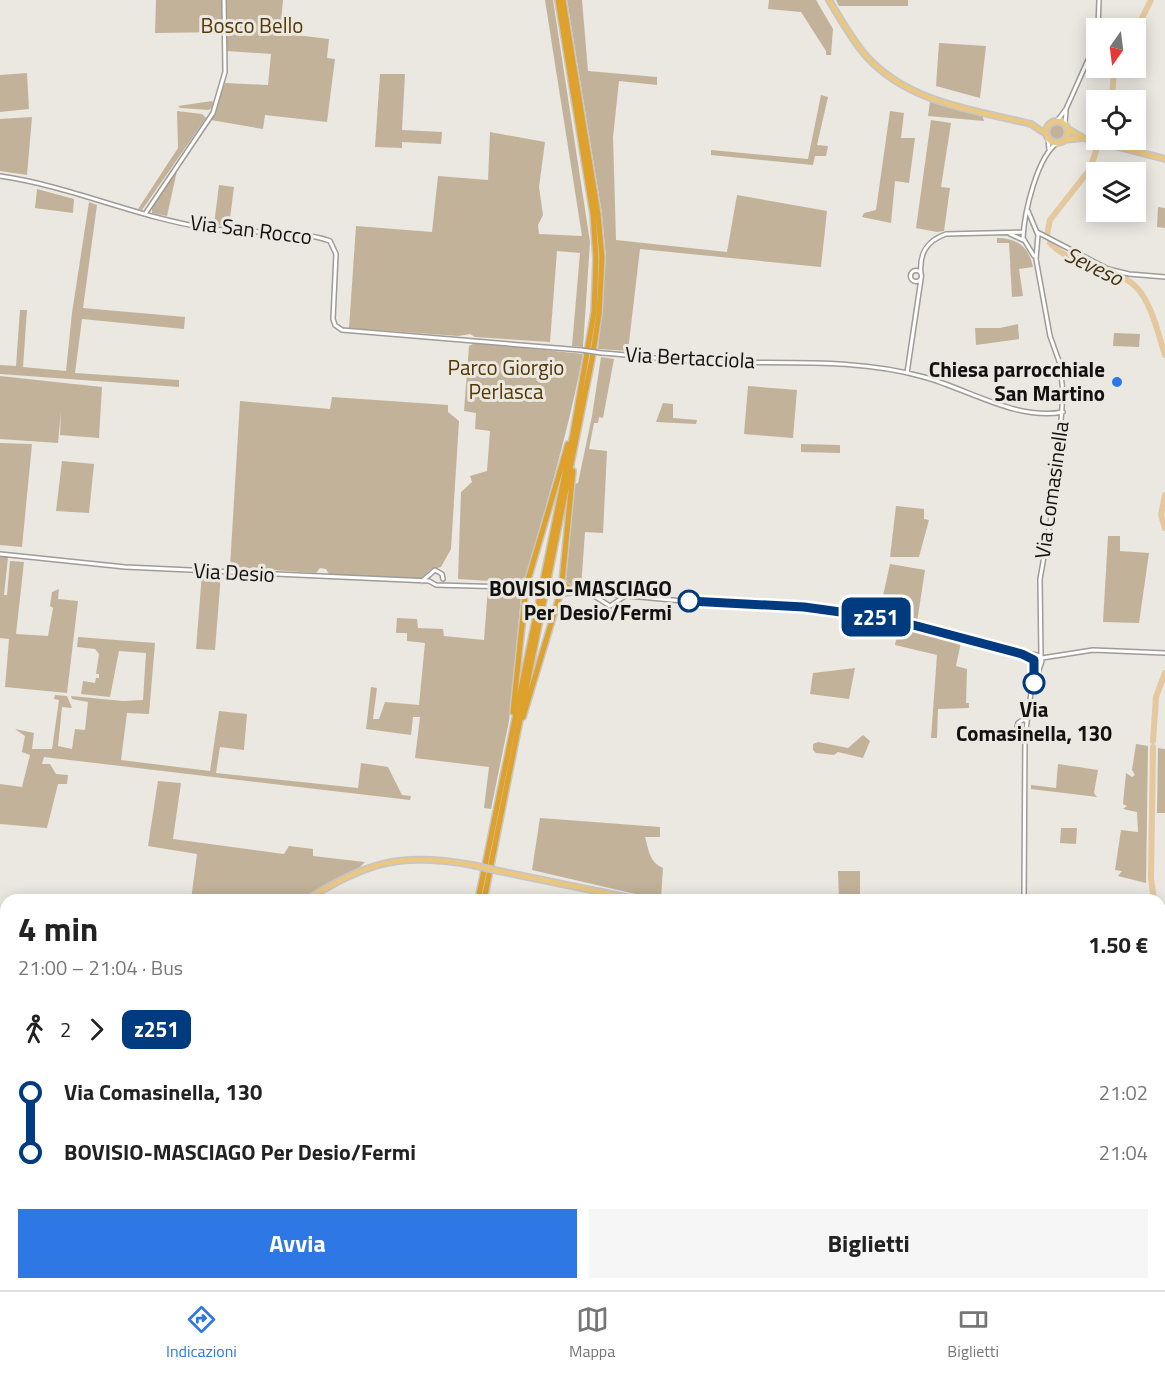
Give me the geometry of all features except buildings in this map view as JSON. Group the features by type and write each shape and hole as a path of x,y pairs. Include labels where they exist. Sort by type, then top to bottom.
{"highway":[{"path":"479,894 573,434 594,312 596,260 593,214 558,0"},
{"path":"485,894 572,462 599,314 602,258 598,214 563,0"},
{"path":"512,587 525,584 528,580 566,447 573,434"},
{"path":"572,462 562,582 566,588 577,591"},
{"path":"510,743 525,597 522,591 512,587"},
{"path":"517,733 560,594 577,591"}],"main road":[{"path":"829,0 859,47 896,82 932,99 1031,124 1057,121 1083,138 1165,159"},
{"path":"1047,136 1051,123"},
{"path":"1031,124 1047,136 1061,141 1083,138"},
{"path":"1061,141 1066,126"},
{"path":"316,894 348,876 376,864 423,858 472,865 611,894"}],"street":[{"path":"0,176 27,180 145,214 213,113 225,72 224,0"},
{"path":"1098,18 1099,0"},
{"path":"1057,121 1066,109 1086,64"},
{"path":"1066,109 1066,126"},
{"path":"1025,241 1028,203 1049,150 1047,136"},
{"path":"1049,150 1061,141"},
{"path":"1028,211 1036,231 1045,238 1108,269 1129,274 1165,277"},
{"name":"Via San Rocco","path":"145,214 206,228 330,241 336,251 334,302"},
{"path":"920,289 911,275 920,263 924,249 936,237 968,233 1008,234 1036,231"},
{"name":"Via Comasinella","path":"1025,721 1030,708 1038,657 1040,579 1054,499 1063,412 1060,369 1050,336 1036,259 1036,231"},
{"path":"1008,234 1025,241 1045,238"},
{"name":"Via Comasinella","path":"1025,241 1036,259"},
{"path":"907,373 920,289 920,263"},
{"path":"915,271 921,277"},
{"path":"915,282 921,277"},
{"name":"Via Bertacciola","path":"334,302 334,322 344,330 716,362 806,362 907,373 1023,411 1044,414 1063,412"},
{"name":"Via Desio","path":"0,554 125,567 420,582 428,579"},
{"path":"452,584 443,579 438,570 430,572 428,579 433,585 577,591 613,596 627,595 823,609 898,621 1038,657 1094,650 1165,653"},
{"path":"441,584 443,579"},
{"path":"590,593 610,606 627,595"},
{"path":"603,602 606,595"},
{"path":"613,596 615,601"},
{"name":"Via Comasinella","path":"1034,684 1040,664 1038,657"},
{"path":"1023,734 1017,733 1020,720 1025,721 1023,734 1026,746 1024,894"}],"green space":[{"name":"Bosco Bello","path":"156,0 283,0 280,33 329,39 327,58 335,59 327,122 265,115 263,129 211,120 225,83 268,85 271,54 227,51 226,32 155,33"},
{"path":"545,0 553,0 590,242 583,347 572,346 580,253 557,251 550,342 475,337 470,334 458,336 349,328 356,226 432,232 438,176 488,180 490,132 545,142 539,187 543,215 538,225 539,234 582,236"},
{"path":"567,0 582,0 588,71 657,77 657,85 619,81 613,137 616,240 727,252 737,195 827,211 821,267 640,249 628,351 598,349 606,258 602,214"},
{"path":"769,0 816,0 833,29 831,55 826,55 826,51 801,12 768,9"},
{"path":"836,0 908,0 908,6 839,6"},
{"path":"939,43 986,46 980,98 936,86"},
{"path":"27,73 29,109 0,112 0,75"},
{"path":"380,74 405,74 402,130 442,132 441,144 402,142 402,148 375,147"},
{"path":"821,95 828,97 817,145 828,146 826,156 815,156 813,165 711,155 711,150 808,159"},
{"path":"212,101 214,105 209,110 178,106"},
{"path":"930,102 982,115 984,121 928,116"},
{"path":"177,111 202,114 206,118 142,210 138,209 178,148"},
{"path":"890,111 904,113 901,138 915,138 909,183 895,181 891,223 862,217 864,213 876,210"},
{"path":"32,117 27,175 0,171 0,119"},
{"path":"931,120 951,123 941,187 950,188 944,231 937,232 916,228"},
{"path":"1054,125 1060,125 1064,132 1060,139 1054,139 1050,135 1050,129"},
{"path":"177,171 167,216 152,213 152,207"},
{"path":"219,185 234,187 229,226 214,225"},
{"path":"37,189 74,199 73,213 35,208"},
{"path":"89,202 97,205 83,308 185,317 184,329 82,319 75,373 179,380 179,387 0,374 0,365 16,366 20,310 27,310 23,367 66,371 72,313"},
{"path":"1158,207 1165,208 1165,228 1157,227"},
{"path":"997,238 1004,238 1021,245 1031,260 1033,267 1019,269 1023,296 1012,297 1009,243 997,243"},
{"path":"1018,324 1019,339 976,345 975,328 1000,328"},
{"path":"1114,333 1140,334 1139,347 1113,346"},
{"name":"Parco Giorgio Perlasca","path":"475,343 583,354 557,467 526,579 522,583 458,579 461,492 472,482 470,476 487,471 490,431 475,429 476,413 464,411 469,346"},
{"path":"601,357 614,359 603,418 599,417 598,423 594,423 589,449 607,451 603,533 585,532 581,588 570,585 566,580 575,484 578,483 592,416"},
{"path":"0,376 102,387 99,438 60,435 61,411 58,443 0,439"},
{"path":"748,386 797,390 793,438 744,434"},
{"path":"332,397 448,405 448,412 459,421 451,549 441,567 430,570 420,580 329,574 326,569 320,568 316,573 230,567 240,401 330,409"},
{"path":"663,403 673,404 673,418 697,420 696,424 656,422"},
{"path":"0,443 32,444 22,547 0,545"},
{"path":"801,444 840,445 840,453 801,452"},
{"path":"62,461 94,464 89,513 56,511"},
{"path":"896,506 924,509 924,519 929,520 919,557 890,557"},
{"path":"1108,536 1120,536 1120,551 1149,553 1139,623 1103,622"},
{"path":"0,556 8,557 4,595 7,595 10,561 24,562 16,634 48,636 53,608 50,606 52,592 59,589 58,599 78,601 67,693 5,687 9,639 0,638"},
{"path":"890,564 925,570 917,622 879,614"},
{"path":"202,573 221,574 215,650 196,649"},
{"path":"488,588 515,591 521,597 509,721 491,809 484,808 489,767 415,758 420,717 413,717 411,735 366,729 371,687 377,688 373,719 379,719 385,702 419,705 425,643 407,641 407,633 396,633 397,618 417,619 418,628 443,629 444,636 484,640"},
{"path":"899,626 961,642 956,666 967,669 966,703 969,703 969,708 938,709 937,738 931,738 937,655 895,645"},
{"path":"78,637 155,643 149,714 127,713 121,760 210,771 219,711 247,714 244,750 220,747 216,773 358,788 361,763 388,767 402,795 411,796 410,800 44,757 42,764 50,764 56,774 68,775 67,784 58,784 47,828 0,824 0,784 22,787 30,755 22,752 25,736 15,729 34,733 32,749 52,749 59,700 54,699 55,695 67,696 72,708 62,707 58,746 72,749 75,729 85,730 88,702 72,699 71,696 123,701 143,700 146,653 119,651 110,697 81,694 83,681 95,683 96,678 99,678 99,674 96,674 99,654 95,649 77,647"},
{"path":"855,668 849,699 810,694 813,673"},
{"path":"863,735 870,741 863,758 838,752 834,755 816,753 813,750 813,744 818,742 848,748"},
{"path":"1136,744 1148,746 1146,883 1118,876 1122,871 1115,870 1121,830 1138,832 1137,812 1123,809 1127,806 1123,804 1126,773 1132,777 1135,775 1132,770"},
{"path":"1158,748 1165,749 1165,813 1157,813"},
{"path":"1058,764 1098,770 1094,793 1097,797 1031,789 1031,785 1056,788"},
{"path":"158,781 181,783 173,839 284,854 289,846 313,849 313,856 365,862 360,867 309,894 192,894 197,854 148,846"},
{"path":"540,818 660,827 660,837 645,837 652,859 663,868 661,894 635,894 532,870"},
{"path":"1061,828 1077,828 1076,844 1060,843"},
{"path":"838,871 860,871 860,894 839,894"}],"waterway":[{"name":"Seveso","path":"1142,18 1151,0"},
{"name":"Seveso","path":"1113,78 1113,90"},
{"name":"Seveso","path":"1047,235 1050,220 1090,169 1096,150"},
{"name":"Seveso","path":"1050,243 1071,258 1118,276 1136,287 1150,310 1165,355"},
{"name":"Seveso","path":"1165,495 1161,515 1165,528"},
{"name":"Seveso","path":"1153,741 1156,697 1165,673"},
{"name":"Seveso","path":"1153,747 1151,878 1153,894"}],"bus line":[{"name":"z251","path":"689,601 823,609 898,621 1022,654 1034,660 1034,683"}],"place":[{"name":"Chiesa parrocchiale San Martino","path":"1117,382"},
{"name":"BOVISIO-MASCIAGO Per Desio/Fermi","path":"689,601"},
{"name":"Via Comasinella, 130","path":"1034,683"}]}
